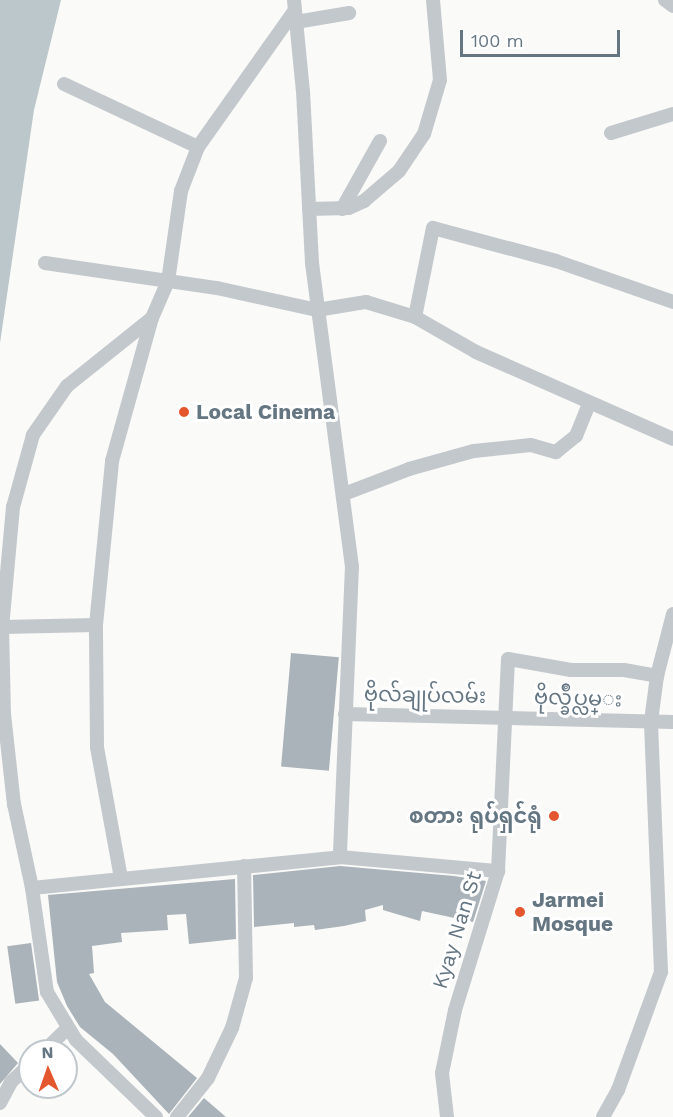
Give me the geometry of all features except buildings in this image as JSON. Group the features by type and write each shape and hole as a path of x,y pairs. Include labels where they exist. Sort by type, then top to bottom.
{"street":[{"path":"309,209 342,208 364,201 388,183 424,134 440,80 433,0"},
{"path":"665,0 673,6"},
{"path":"295,11 349,13"},
{"path":"121,878 97,747 96,626 112,461 152,318 168,281 181,191 198,147 295,11"},
{"path":"295,11 317,310 344,494 352,566 340,856"},
{"path":"63,84 198,147"},
{"path":"610,133 673,114"},
{"path":"342,208 380,141"},
{"path":"415,317 433,228 556,261 673,302"},
{"path":"45,263 168,281 317,310 366,302 415,317 476,351 589,404 673,439"},
{"path":"152,318 67,386 33,435 14,507 2,627 4,714 13,792 32,888 47,992 76,1040 156,1117"},
{"path":"344,494 409,469 474,451 531,445 556,452 576,436 589,404"},
{"path":"603,1117 618,1090 661,972 651,721 657,676 673,614"},
{"path":"2,627 96,626"},
{"name":"Kyay Nan St","path":"447,1117 442,1074 453,1020 498,871 508,659 570,670 624,670 657,676"},
{"name":"ဗိုလ်ချုပ်လမ်း","path":"345,714 504,717"},
{"name":"ဗိုလ္ခ်ဳပ္လမ္း","path":"504,717 651,721"},
{"path":"651,721 673,722"},
{"path":"32,888 340,856 498,871"},
{"path":"177,1117 207,1078 232,1028 246,978 244,867"},
{"path":"658,888 673,887"},
{"path":"57,1039 68,1028"},
{"path":"0,1102 11,1082 18,1075"}],"shaded area":[{"path":"0,0 61,0 34,110 0,343"}],"place":[{"name":"Local Cinema","path":"184,412"},
{"name":"စတား ရုပ်ရှင်ရုံ","path":"554,816"},
{"name":"Jarmei Mosque","path":"520,912"}]}
